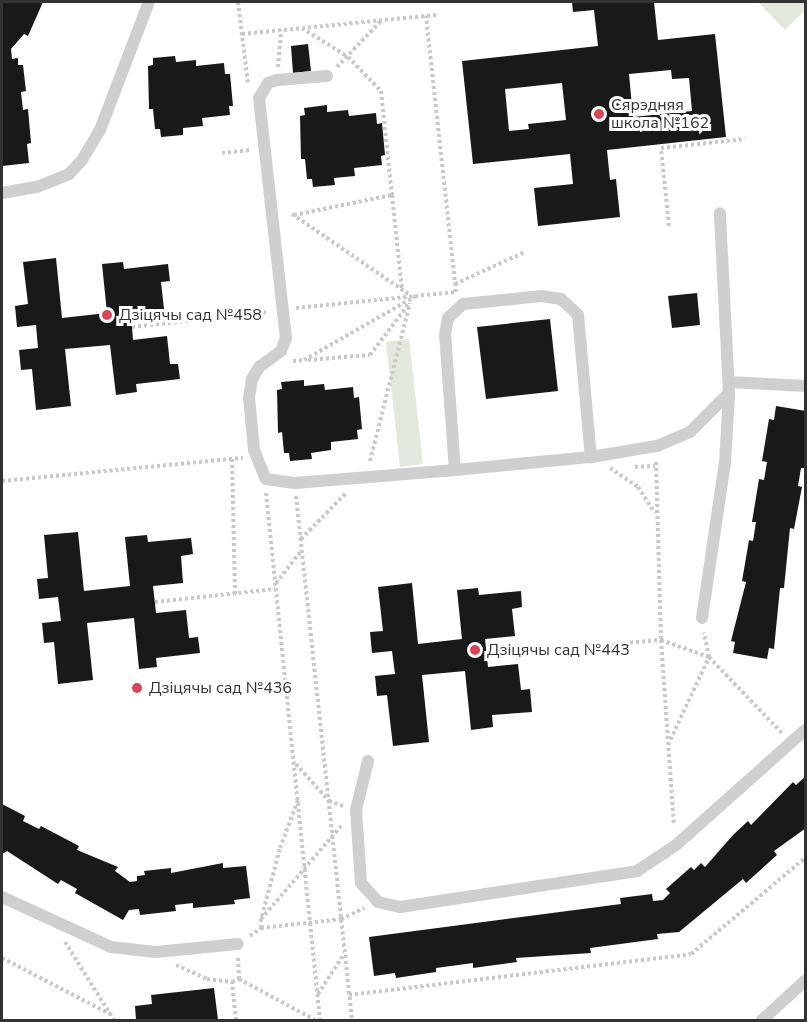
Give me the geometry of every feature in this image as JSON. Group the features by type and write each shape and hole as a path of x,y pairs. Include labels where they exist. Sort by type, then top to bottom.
{"lane":[{"path":"2,193 37,187 69,174 82,160 100,130 149,2"},
{"path":"327,76 278,80 268,83 259,98 286,339 281,351 260,366 252,379 249,398 254,450 266,479 295,483 455,470 591,457 657,446 690,432 729,387 806,386"},
{"path":"702,618 725,463 729,387 720,213"},
{"path":"455,470 445,335 448,318 463,304 542,296 561,299 578,315 591,457"},
{"path":"368,761 356,810 361,883 378,902 400,907 637,871 676,845 806,729"},
{"path":"2,897 47,915 111,946 156,952 238,944"},
{"path":"762,1020 806,980"}],"path":[{"path":"242,34 436,15"},
{"path":"132,327 410,295 456,292 426,16"},
{"path":"327,76 382,20"},
{"path":"302,28 348,57 381,91 402,290"},
{"path":"278,80 280,30"},
{"path":"669,226 661,148 745,140"},
{"path":"294,215 392,195"},
{"path":"272,200 410,295"},
{"path":"455,284 525,252"},
{"path":"285,368 293,361 370,355 410,302 418,295"},
{"path":"304,360 410,302"},
{"path":"301,539 374,457 410,302"},
{"path":"657,446 655,513 661,640 676,845"},
{"path":"2,481 248,457"},
{"path":"591,457 638,487 655,513"},
{"path":"232,459 235,594"},
{"path":"266,479 275,589 299,798 320,1020"},
{"path":"295,483 352,1020"},
{"path":"276,583 302,550"},
{"path":"155,602 275,589"},
{"path":"667,746 709,657 702,618"},
{"path":"487,656 661,640 709,657 792,742"},
{"path":"261,919 356,810 329,801 295,764"},
{"path":"261,928 261,919 280,848 299,798"},
{"path":"349,995 691,954 806,857"},
{"path":"239,979 238,944 261,928 341,919 378,902"},
{"path":"47,915 114,1020"},
{"path":"156,952 188,972 232,982 239,979"},
{"path":"318,994 345,953"},
{"path":"2,958 111,1014"},
{"path":"239,979 315,1020"},
{"path":"232,982 236,1020"}],"shaded area":[{"path":"758,2 805,2 805,10 785,30"},
{"path":"409,339 423,464 400,467 386,342"}],"building":[{"path":"2,2 43,2 28,36 24,34 11,49 12,59 18,58 18,65 23,65 26,91 21,92 23,110 28,109 31,143 27,144 29,163 2,166"},
{"name":"Сярэдняя школа №162","path":"572,2 654,2 658,40 715,34 726,137 607,150 610,180 616,179 620,217 538,226 534,188 573,184 570,154 473,164 462,61 598,46 594,10 573,12","holes":["671,70 672,79 689,78 692,111 633,117 629,74","562,83 566,120 528,124 529,129 509,131 505,89"]},
{"path":"308,44 311,71 293,73 291,46"},
{"path":"175,56 176,62 196,60 196,66 224,63 225,74 230,74 233,106 229,106 230,115 202,118 203,126 183,128 183,135 161,137 160,129 155,129 153,109 149,109 148,66 153,65 153,58"},
{"path":"327,105 327,112 348,110 349,116 376,113 377,124 382,123 385,155 381,156 382,165 354,168 355,176 334,178 335,185 313,187 312,179 307,179 305,159 301,159 300,116 305,115 304,108"},
{"path":"56,258 62,318 107,313 102,264 123,262 124,269 168,264 170,281 161,282 164,309 130,313 133,340 167,336 170,364 178,364 180,379 136,384 137,392 116,395 110,345 65,349 71,406 36,410 32,369 21,370 19,350 38,348 36,325 17,327 15,306 28,304 23,262"},
{"path":"697,293 700,325 672,328 668,296"},
{"path":"550,319 558,391 486,399 477,327"},
{"path":"304,380 304,386 324,384 325,390 353,387 354,398 359,397 362,429 357,430 358,439 331,442 331,450 311,453 312,459 290,461 289,453 284,453 282,432 278,433 277,390 282,389 281,382"},
{"path":"776,406 806,411 806,464 805,468 801,468 798,486 802,487 794,529 790,528 784,588 780,588 774,649 769,648 767,659 733,653 735,642 731,641 746,582 742,581 749,540 753,541 756,522 752,522 759,479 764,480 767,462 762,461 769,419 774,420"},
{"path":"78,532 84,591 130,586 125,537 147,535 148,542 191,538 193,554 181,556 183,583 153,586 156,613 186,610 189,638 198,637 200,653 156,658 157,667 139,669 134,618 87,623 93,680 58,684 54,642 44,643 42,623 61,621 58,597 39,599 37,579 48,578 44,535"},
{"path":"412,583 418,644 462,639 457,590 478,588 479,595 521,591 522,607 512,609 515,636 485,639 488,667 518,664 521,690 530,689 532,712 492,715 493,727 471,730 465,671 422,675 429,742 393,746 387,695 377,696 375,676 395,674 392,651 372,653 370,632 383,631 378,587"},
{"path":"806,776 806,828 774,851 777,855 746,883 743,879 679,932 657,934 658,939 590,948 591,953 516,958 517,962 473,968 473,963 436,968 436,972 396,978 395,973 374,976 369,937 621,904 620,898 652,894 653,901 663,900 670,893 666,889 691,867 694,870 701,863 705,867 748,821 751,825 793,782 796,785"},
{"path":"2,804 25,816 23,821 39,829 41,826 79,846 77,850 118,867 115,871 130,882 137,881 137,876 145,875 144,871 171,868 171,873 223,863 223,868 246,866 250,898 234,900 235,904 193,908 193,903 175,905 176,911 140,915 139,909 129,910 123,920 75,893 77,889 61,880 58,884 7,851 2,854"},
{"path":"214,988 218,1020 136,1020 135,1006 152,1004 151,995"}],"place":[{"name":"Сярэдняя школа №162","path":"599,114"},
{"name":"Дзіцячы сад №458","path":"107,315"},
{"name":"Дзіцячы сад №443","path":"475,650"},
{"name":"Дзіцячы сад №436","path":"137,688"}]}
